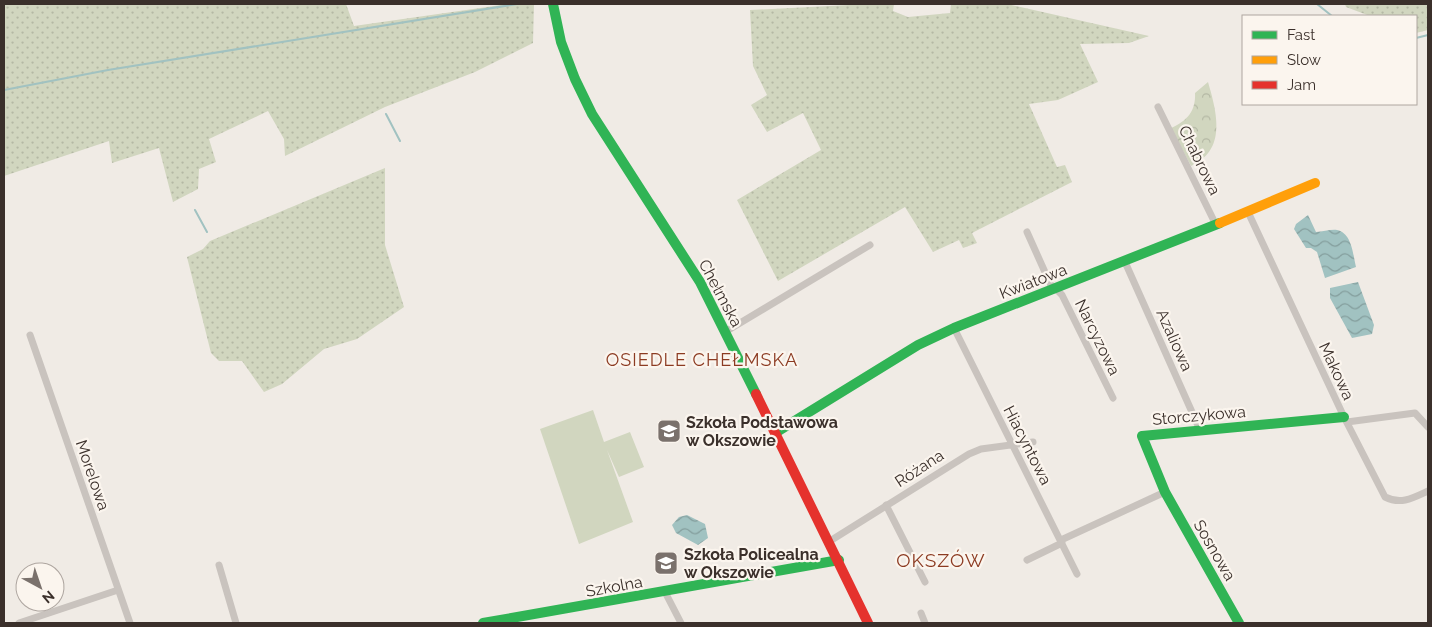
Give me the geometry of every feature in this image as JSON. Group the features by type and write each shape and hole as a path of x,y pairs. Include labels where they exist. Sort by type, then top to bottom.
{"street":[{"name":"Chełmska","path":"554,7 559,33 576,81 617,153 692,268 830,541 868,623"},
{"name":"Chabrowa","path":"1158,107 1216,225"},
{"name":"Kwiatowa","path":"775,433 918,345 954,328 1125,262 1315,183"},
{"name":"Makowa","path":"1248,212 1345,420 1385,497 1395,502 1407,500 1428,491"},
{"name":"Narcyzowa","path":"1027,232 1055,289 1062,295 1113,398"},
{"path":"725,332 870,244"},
{"name":"Azaliowa","path":"1125,262 1200,430"},
{"name":"Hiacyntowa","path":"954,328 1077,574"},
{"name":"Morelowa","path":"30,335 130,623"},
{"name":"Storczykowa","path":"1165,492 1142,436 1415,413 1428,427"},
{"name":"Różana","path":"830,541 969,454 981,449 1032,442"},
{"path":"1027,560 1165,492"},
{"name":"Sosnowa","path":"1165,492 1239,623"},
{"path":"886,505 925,582"},
{"name":"Szkolna","path":"483,623 839,560"},
{"path":"219,565 236,623"},
{"path":"19,623 118,590"},
{"path":"665,592 681,623"},
{"path":"921,612 926,623"}],"green space":[{"path":"4,4 346,4 354,26 508,4 534,4 533,43 475,72 385,107 285,156 284,139 268,111 209,139 216,162 199,169 198,189 173,202 159,148 112,163 109,141 4,176"},
{"path":"894,4 893,11 908,17 950,13 951,4 1007,4 1149,36 1129,43 1080,44 1098,82 1058,100 1029,104 1057,167 1065,165 1072,182 972,233 977,243 963,248 959,240 933,252 905,207 778,281 737,200 821,150 803,113 767,132 751,105 767,95 753,66 750,10"},
{"path":"1345,4 1428,4 1428,30 1417,33 1417,15 1367,15 1346,7"},
{"path":"1208,82 1216,118 1215,141 1202,159 1191,166 1171,128 1186,119 1194,105 1195,93"},
{"path":"385,168 385,245 404,307 357,339 324,349 282,384 264,392 242,361 219,361 211,353 187,257 203,249 210,241"},
{"path":"593,410 604,442 630,432 644,467 619,477 607,450 633,522 579,544 540,429"}],"water":[{"path":"1308,215 1316,232 1337,230 1346,235 1351,245 1356,267 1325,278 1317,252 1311,248 1306,248 1294,229 1296,224"},
{"path":"1358,282 1374,325 1372,334 1352,338 1330,298 1330,288"},
{"path":"687,515 705,524 708,538 698,545 676,533 672,525 679,517"}],"waterway":[{"path":"4,90 108,70 517,4"},
{"path":"1317,4 1331,15"},
{"path":"1417,38 1428,35"},
{"path":"386,114 400,141"},
{"path":"195,210 207,232"}],"traffic: fast":[{"path":"553,4 561,42 575,79 592,114 700,282 756,394"},
{"path":"775,433 918,345 954,328 1220,223"},
{"path":"1239,623 1165,492 1142,436 1344,417"},
{"path":"483,623 839,560"}],"traffic: slow":[{"path":"1220,223 1315,183"}],"traffic: jam":[{"path":"756,394 868,623"}],"place":[{"name":"Szkoła Podstawowa w Okszowie","path":"669,431"},
{"name":"Szkoła Policealna w Okszowie","path":"666,563"}],"district":[{"name":"OSIEDLE CHEŁMSKA","path":"702,360"},
{"name":"OKSZÓW","path":"941,560"}]}
